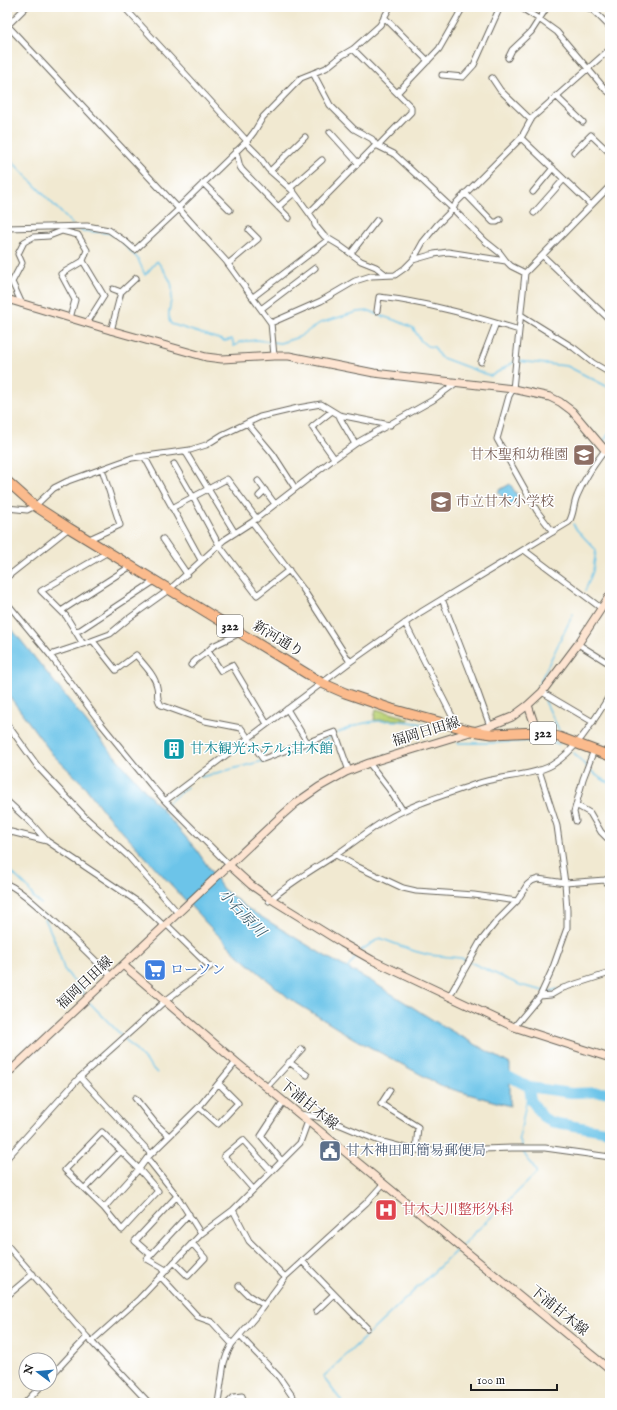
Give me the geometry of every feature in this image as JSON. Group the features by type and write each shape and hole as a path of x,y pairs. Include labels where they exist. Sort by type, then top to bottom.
{"highway":[{"name":"新河通り","path":"7,481 35,506 87,540 156,580 322,683 344,693 392,709 472,731"},
{"name":"322","path":"472,731 492,734 537,732 559,737 610,756"}],"main road":[{"path":"7,299 206,357 222,359 289,356 374,373 513,389 550,397 572,411 607,454"},
{"name":"福岡日田線","path":"7,1074 296,803 319,787 349,771 369,763 490,726 512,716 528,705 542,692 578,644 610,595"},
{"path":"528,705 537,732"},
{"path":"227,867 270,900 372,960 514,1027 610,1058"},
{"name":"下浦甘木線","path":"123,965 236,1062 610,1370"}],"street":[{"path":"26,7 7,26 178,208 228,264 271,323 274,356"},
{"path":"124,7 247,141 248,145 270,171 290,188 310,213 315,225 324,236 361,261 376,267 385,274"},
{"path":"7,228 86,226 109,230 126,242 134,250 247,141 263,116 301,78 326,68 353,48 380,25 390,7"},
{"path":"397,93 440,49 463,7"},
{"path":"442,75 464,77 474,65 500,7"},
{"path":"520,7 539,19 564,39 605,89 610,93"},
{"path":"508,58 512,50 531,32 546,7"},
{"path":"587,7 593,10 610,26"},
{"path":"384,17 428,61"},
{"path":"310,213 358,163 411,112 411,107 353,48"},
{"path":"271,323 321,301 355,281 371,276 385,274 395,275 405,268 413,260 423,242 436,225 453,209 456,202 521,138 531,120 610,49"},
{"path":"313,73 330,105 354,129 372,139 377,145 394,154 485,241 500,253 511,266 525,273"},
{"path":"492,78 500,90 531,120"},
{"path":"556,96 582,122"},
{"path":"330,132 358,163"},
{"path":"574,152 592,135 610,153"},
{"path":"270,171 305,136"},
{"path":"521,138 591,204"},
{"path":"236,151 242,170 289,218"},
{"path":"290,188 322,160"},
{"path":"532,192 553,168"},
{"path":"534,213 564,179"},
{"path":"203,183 230,210"},
{"path":"553,532 534,505 497,439 509,396 513,389 525,273 610,186"},
{"path":"278,207 294,193"},
{"path":"465,193 494,222 500,220"},
{"path":"351,253 377,220"},
{"path":"228,264 258,239 249,230"},
{"path":"22,304 12,282 22,263 18,254 24,242 33,237 49,236 62,231 78,235 87,250 83,261 61,274 75,300 70,318"},
{"path":"253,297 329,239"},
{"path":"413,260 448,252 506,261"},
{"path":"543,256 610,320"},
{"path":"83,261 104,296 87,323"},
{"path":"261,309 315,268"},
{"path":"111,330 121,292 136,278"},
{"path":"113,289 121,292"},
{"path":"377,311 379,297 412,302 519,330"},
{"path":"521,315 574,348 593,363 610,373"},
{"path":"482,362 496,323"},
{"path":"50,655 110,634 170,589 219,545 255,521 334,458 355,444 433,400 456,383"},
{"path":"7,508 27,510 35,506 54,488 68,481 132,458 185,450 206,445 222,435 247,423 278,412 321,404 339,415 390,425"},
{"path":"332,411 312,426 334,458"},
{"path":"339,415 355,444"},
{"path":"247,423 273,454 295,488"},
{"path":"165,801 350,662 405,623 569,522 573,516 576,497 594,463 607,454 610,443"},
{"path":"185,450 235,533"},
{"path":"144,456 201,560"},
{"path":"174,464 219,545 257,595 289,570"},
{"path":"87,540 120,525 102,469"},
{"path":"172,508 227,479 289,570 304,589 350,662"},
{"path":"258,481 275,504"},
{"path":"259,496 265,490"},
{"path":"7,577 69,528"},
{"path":"163,539 187,574"},
{"path":"524,550 601,608"},
{"path":"83,644 61,611 41,591 108,552"},
{"path":"61,611 131,566"},
{"path":"75,631 80,630 156,580"},
{"path":"442,599 490,726"},
{"path":"7,604 50,655 102,725 165,801 227,867"},
{"path":"405,623 452,716 450,724"},
{"path":"191,665 218,643 240,633"},
{"path":"93,641 116,670 136,655 154,678 157,687 157,699 161,705 205,721 241,728 263,759 335,732 349,771"},
{"path":"578,644 610,664"},
{"path":"208,651 221,672 232,664 267,724"},
{"path":"542,692 593,722"},
{"path":"270,900 284,888 336,855 384,821 403,811 482,782 551,766 576,743 593,722 610,695"},
{"path":"287,709 307,742"},
{"path":"8,725 39,768 85,817 129,858 179,912"},
{"path":"576,821 574,812 583,779 594,750"},
{"path":"369,763 389,789 403,811"},
{"path":"514,1027 540,996 552,970 567,928 565,883 557,826 539,770"},
{"path":"7,801 31,823 47,841 140,904 210,967 164,1001 80,1077 7,1158"},
{"path":"576,806 590,813 601,832 610,841"},
{"path":"7,831 47,841"},
{"path":"336,855 403,888 416,891 474,895 517,901"},
{"path":"449,997 480,942 496,922 517,901 532,880 538,879 565,883 608,879 610,887"},
{"path":"7,884 24,894 67,932 111,976"},
{"path":"540,996 551,995 568,987 610,974"},
{"path":"267,1087 302,1049"},
{"path":"104,1208 149,1156 199,1107 236,1062"},
{"path":"289,1062 307,1075"},
{"path":"80,1077 149,1156 201,1234"},
{"path":"199,1107 218,1124 238,1103 218,1084"},
{"path":"390,1090 381,1104 418,1128 416,1150"},
{"path":"135,1098 156,1124 169,1136"},
{"path":"282,1160 261,1136 284,1101"},
{"path":"299,1113 324,1118 380,1140 416,1150 545,1148 610,1157"},
{"path":"92,1341 138,1300 201,1234 233,1210 282,1160 300,1144 308,1121"},
{"path":"102,1132 121,1151 158,1191 122,1230 104,1208 65,1170 102,1132"},
{"path":"253,1189 224,1156 243,1140 271,1171"},
{"path":"85,1188 121,1151"},
{"path":"218,1403 224,1363 232,1344 240,1336 285,1277 366,1203 384,1183"},
{"path":"151,1255 135,1242 177,1196"},
{"path":"233,1210 248,1241 285,1277"},
{"path":"166,1270 147,1259 189,1214"},
{"path":"174,1262 188,1276 205,1258 192,1243"},
{"path":"7,1245 87,1337 149,1403"},
{"path":"302,1261 367,1328"},
{"path":"7,1296 33,1274"},
{"path":"161,1277 198,1317 212,1322 232,1344"},
{"path":"239,1286 248,1295 264,1305"},
{"path":"316,1311 334,1294"},
{"path":"240,1336 279,1377 296,1403"},
{"path":"58,1368 87,1337"},
{"path":"25,1403 35,1392"},
{"path":"228,1403 234,1397 242,1396 244,1403"}],"green space":[{"path":"376,709 408,718 409,720 374,720"}],"water":[{"path":"510,484 521,501 509,508 498,491"},
{"path":"7,623 100,739 196,849 223,889 247,908 325,956 371,981 441,1025 510,1064 510,1106 444,1087 353,1038 290,999 237,954 210,927 105,813 83,784 53,755 7,693"}],"waterway":[{"path":"7,156 72,224"},
{"path":"77,228 83,231 109,233 112,235"},
{"path":"123,243 138,259 145,275 157,261 168,277 172,288 169,315 171,324 225,341 232,339 234,346 239,342 257,340 280,343 299,337 320,323 357,312 370,311 413,328 421,341 427,346 434,347 440,357 491,376 514,362"},
{"path":"517,361 567,366 610,388"},
{"path":"604,441 610,432"},
{"path":"573,524 596,550 593,571 585,591"},
{"path":"538,686 573,614"},
{"path":"545,701 559,730"},
{"path":"338,733 350,727 374,721 412,722 437,727"},
{"path":"273,758 316,745 334,735"},
{"path":"458,743 547,740 559,744"},
{"path":"574,753 596,775 610,783"},
{"path":"201,777 263,761"},
{"path":"159,810 187,787"},
{"path":"7,868 27,887 34,898 41,904"},
{"path":"43,914 56,944 64,969 84,994"},
{"path":"360,951 380,938 429,955 461,958 520,985 549,992 557,989"},
{"path":"347,969 358,954"},
{"path":"90,1003 121,1035"},
{"path":"125,1039 157,1073"},
{"name":"小石原川","path":"498,1071 529,1087 571,1093 610,1092"},
{"path":"522,1146 519,1139 529,1087"},
{"name":"小石原川","path":"529,1087 531,1100 543,1117 551,1122 610,1132"},
{"path":"462,1245 536,1174 536,1171 523,1150"},
{"path":"343,1403 323,1377 458,1249"}],"place":[{"name":"甘木聖和幼稚園","path":"584,455"},
{"name":"市立甘木小学校","path":"441,502"},
{"name":"甘木観光ホテル;甘木館","path":"174,749"},
{"name":"ローソン","path":"155,970"},
{"name":"甘木神田町簡易郵便局","path":"330,1151"},
{"name":"甘木大川整形外科","path":"386,1210"}]}
